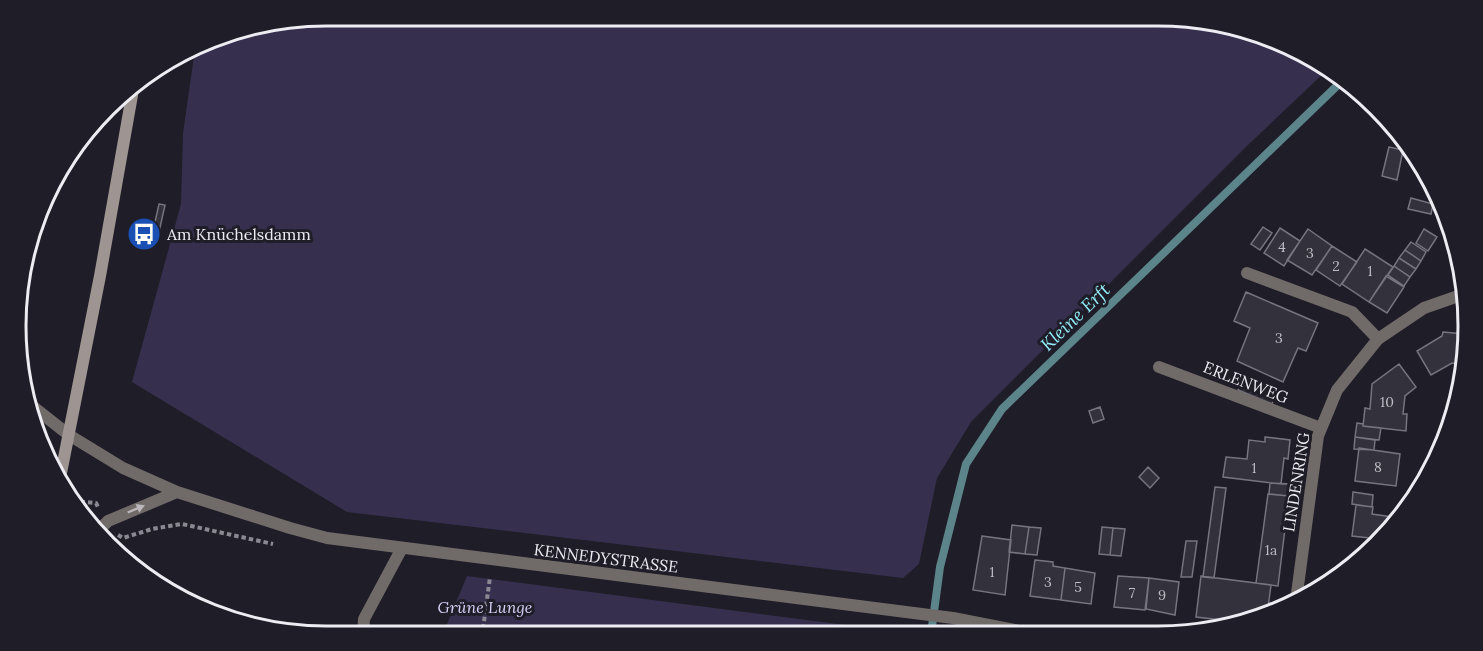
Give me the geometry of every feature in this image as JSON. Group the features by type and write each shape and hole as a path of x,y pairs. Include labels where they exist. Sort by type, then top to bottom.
{"main road":[{"path":"62,469 100,276 132,97"}],"street":[{"path":"1247,273 1352,312 1378,339"},
{"name":"LINDENRING","path":"1297,591 1318,436 1337,390 1378,339 1424,308 1456,297"},
{"name":"ERLENWEG","path":"1159,367 1321,429"},
{"name":"KENNEDYSTRASSE","path":"38,411 69,435 123,468 177,492 327,538 953,618 994,626"},
{"path":"103,526 108,521 177,492"},
{"path":"364,626 364,619 402,548"}],"path":[{"path":"483,626 491,571"}],"green space":[{"path":"306,26 1177,26 1216,31 1254,41 1290,56 1322,75 1249,144 971,422 937,478 919,564 903,578 347,512 132,382 181,204 183,133 194,56 229,41 267,31"},
{"name":"Grüne Lunge","path":"467,576 853,626 446,626"}],"building":[{"path":"1389,147 1400,149 1403,152 1397,180 1382,176"},
{"path":"1411,198 1433,206 1431,214 1408,209"},
{"path":"159,204 165,205 159,232 153,231"},
{"path":"1263,227 1272,233 1260,250 1251,244"},
{"path":"1280,228 1300,241 1284,266 1264,253"},
{"path":"1308,229 1332,246 1312,275 1287,260"},
{"path":"1424,229 1437,237 1428,251 1416,243"},
{"path":"1411,242 1426,252 1421,261 1405,250"},
{"path":"1332,246 1357,262 1340,286 1316,270"},
{"path":"1365,249 1393,267 1369,302 1342,284"},
{"path":"1405,250 1421,261 1416,269 1399,258"},
{"path":"1399,258 1416,269 1410,277 1394,266"},
{"path":"1394,266 1410,277 1404,286 1388,275"},
{"path":"1386,276 1404,287 1387,313 1369,302"},
{"path":"1246,292 1318,323 1306,351 1298,348 1283,382 1237,361 1250,328 1234,321"},
{"path":"1443,332 1458,333 1455,363 1431,375 1417,351 1442,336"},
{"path":"1399,364 1416,387 1405,396 1403,414 1407,414 1406,431 1363,426 1365,408 1370,409 1372,384"},
{"path":"1244,376 1277,390 1272,404 1238,390"},
{"path":"1100,407 1104,419 1093,423 1089,411"},
{"path":"1357,423 1381,428 1379,440 1355,437"},
{"path":"1265,437 1290,440 1288,459 1284,458 1281,484 1223,477 1226,457 1247,459 1249,440 1265,442"},
{"path":"1355,437 1375,440 1374,450 1354,449"},
{"path":"1359,448 1400,454 1396,486 1355,481"},
{"path":"1148,467 1159,478 1150,488 1139,477"},
{"path":"1270,483 1291,484 1289,496 1269,494"},
{"path":"1215,487 1226,488 1214,578 1203,577"},
{"path":"1353,492 1373,495 1372,507 1352,504"},
{"path":"1268,494 1289,496 1278,586 1256,583"},
{"path":"1356,505 1373,507 1372,514 1389,516 1370,538 1352,536"},
{"path":"1012,525 1029,527 1025,554 1009,552"},
{"path":"1029,527 1041,528 1037,555 1025,554"},
{"path":"1102,527 1113,528 1110,555 1099,554"},
{"path":"1113,528 1125,529 1121,556 1110,555"},
{"path":"982,536 1011,540 1005,595 973,590"},
{"path":"1186,541 1197,541 1192,577 1181,577"},
{"path":"1035,560 1053,562 1053,566 1065,568 1061,600 1030,596"},
{"path":"1065,568 1095,573 1091,604 1061,600"},
{"path":"1118,576 1149,578 1145,610 1114,607"},
{"path":"1201,576 1271,585 1268,604 1218,619 1196,617"},
{"path":"1149,578 1179,582 1175,615 1146,609"}],"waterway":[{"name":"Kleine Erft","path":"932,626 940,567 966,464 1002,409 1338,85"}],"place":[{"name":"Am Knüchelsdamm","path":"144,234"}]}
